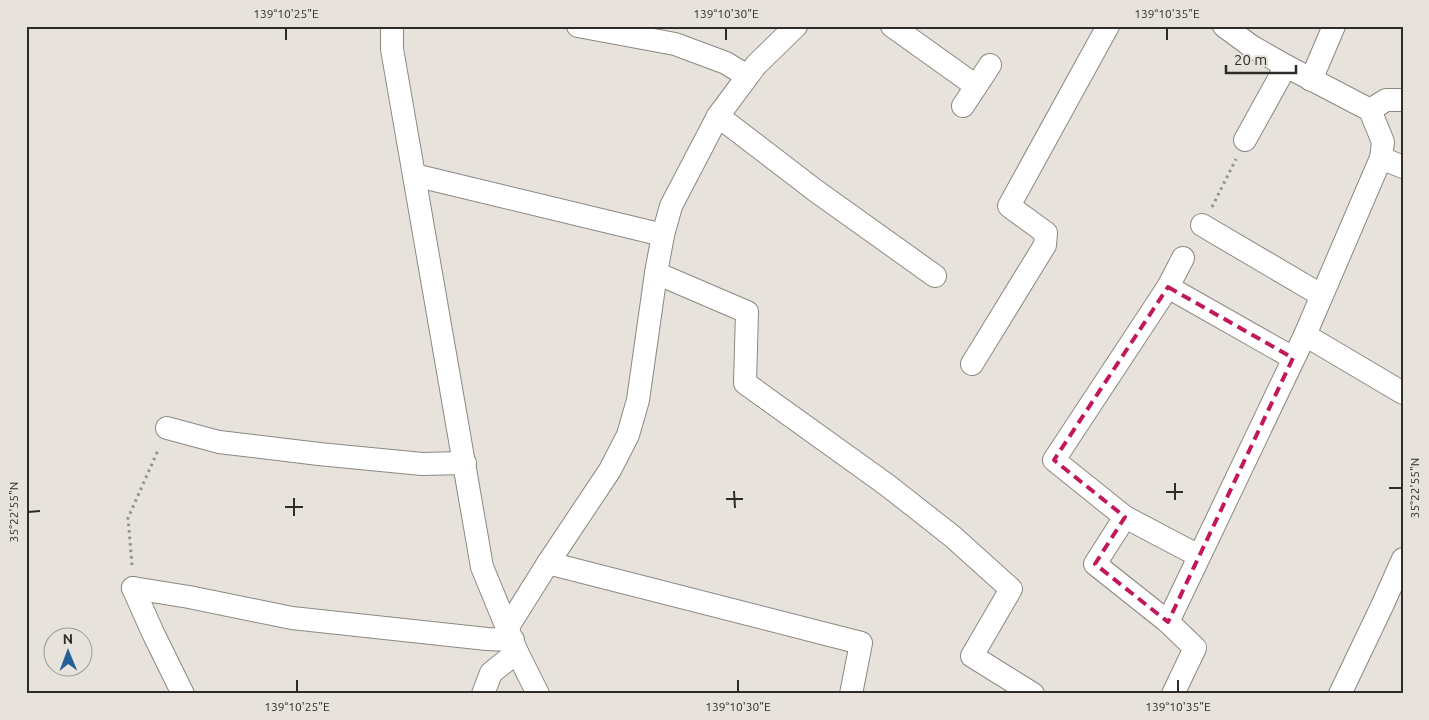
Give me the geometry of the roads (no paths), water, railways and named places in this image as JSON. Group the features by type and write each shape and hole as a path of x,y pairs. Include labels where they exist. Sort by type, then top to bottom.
{"street":[{"path":"392,26 392,48 482,567 538,694"},
{"path":"578,26 675,44 726,63 747,76"},
{"path":"482,694 491,673 513,639 548,563 610,470 628,435 638,400 656,273 671,206 718,116 756,65 796,26"},
{"path":"892,26 976,86"},
{"path":"972,364 1045,246 1046,234 1009,206 1108,26"},
{"path":"1168,622 1305,335 1381,158 1383,142 1370,110 1311,80 1251,46 1224,26"},
{"path":"1311,80 1334,26"},
{"path":"962,106 990,65"},
{"path":"1245,140 1286,66"},
{"path":"1370,110 1386,100 1403,100"},
{"path":"718,116 816,191 935,276"},
{"path":"1381,158 1403,167"},
{"path":"414,175 664,235"},
{"path":"1202,225 1321,295"},
{"path":"1183,258 1168,287 1054,460 1125,518 1199,556"},
{"path":"656,273 747,312 745,383 887,485 952,536 1011,589 972,656 1022,691"},
{"path":"1168,287 1293,358"},
{"path":"1305,335 1403,393"},
{"path":"167,428 219,442 319,454 422,464 465,463"},
{"path":"1125,518 1095,564 1168,622 1195,648 1176,693"},
{"path":"1340,694 1403,559"},
{"path":"548,563 861,643 851,694"},
{"path":"183,694 152,633 133,588 189,596 292,618 487,639 513,639"}]}
